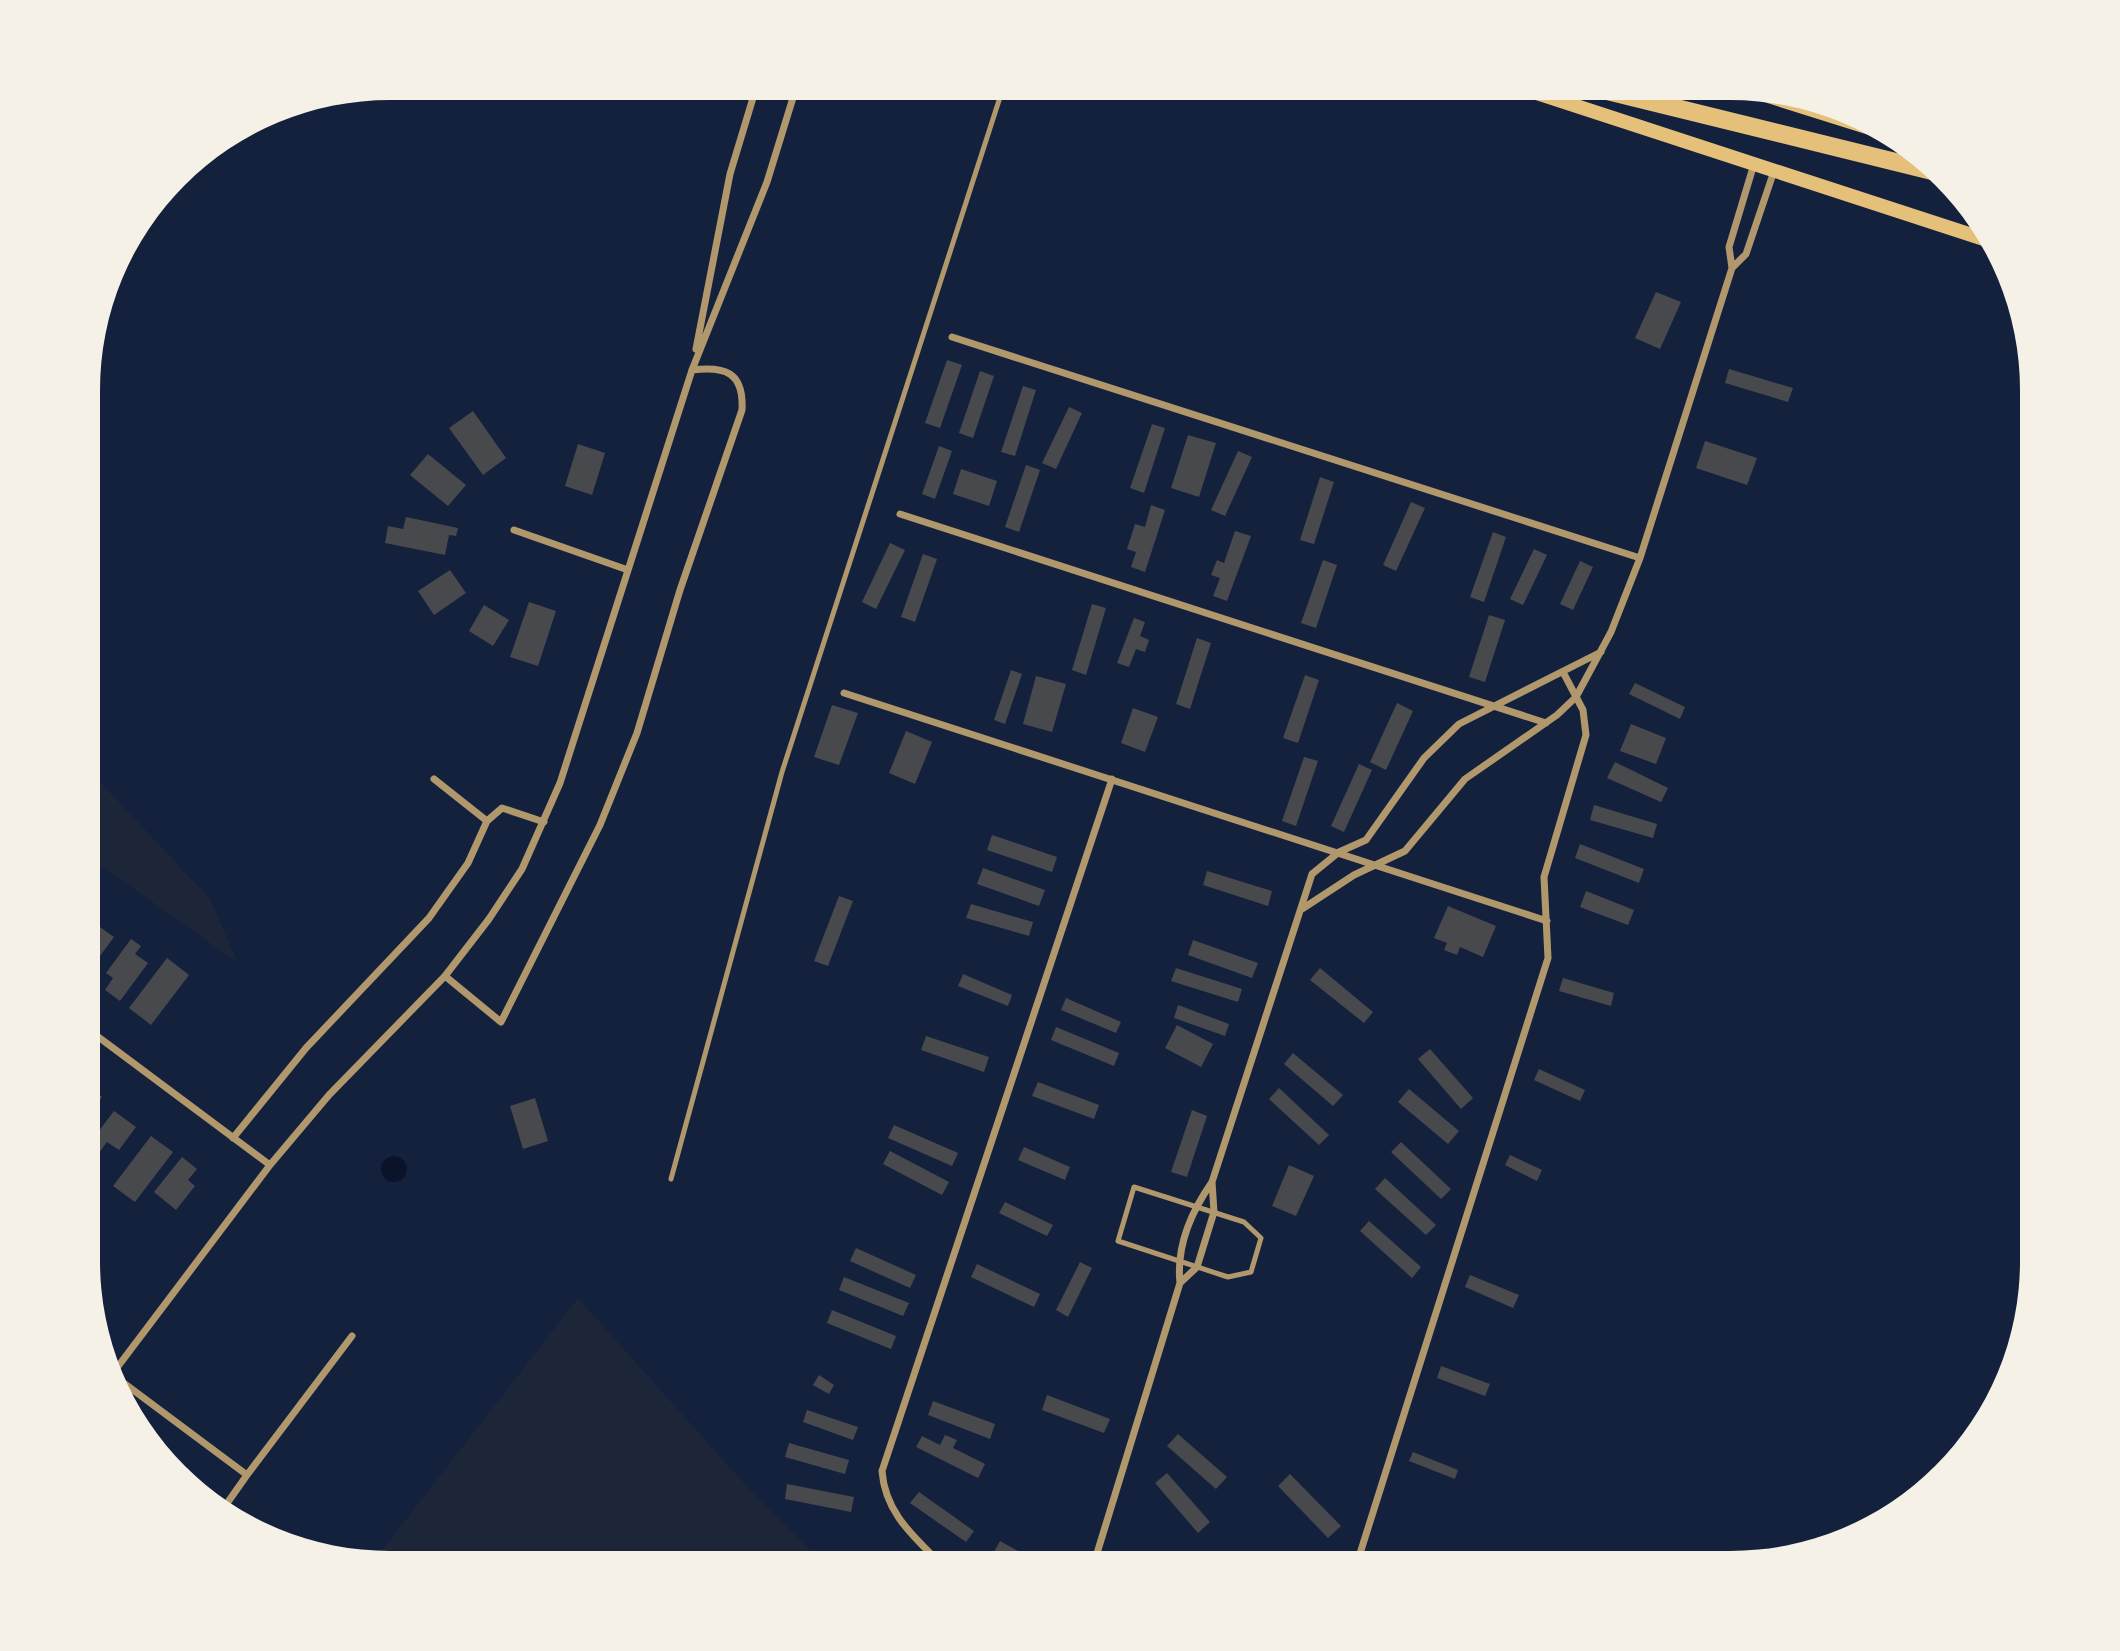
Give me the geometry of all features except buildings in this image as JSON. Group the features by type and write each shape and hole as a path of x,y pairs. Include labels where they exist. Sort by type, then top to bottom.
{"highway":[{"path":"1644,100 1915,167"}],"main road":[{"path":"1558,100 1976,236"}],"street":[{"path":"691,370 730,174 753,100"},
{"path":"119,1365 270,1166 329,1095 445,976 496,909 522,869 544,822 691,370 767,182 792,100"},
{"path":"1302,909 1353,875 1380,865 1405,851 1465,779 1546,723 1576,697 1601,652 1640,558 1732,268 1729,247 1755,163"},
{"path":"1732,268 1746,254 1774,170"},
{"path":"952,337 1640,558"},
{"path":"445,976 501,1022 600,825 637,733 680,590 743,410 743,392 732,375 710,368 691,370"},
{"path":"900,513 1546,723"},
{"path":"514,530 628,570"},
{"path":"1098,1551 1180,1283 1177,1261 1195,1206 1212,1182 1312,874 1339,852 1366,841 1441,738 1459,724 1601,652"},
{"path":"1361,1551 1548,958 1544,877 1586,735 1583,710 1563,672"},
{"path":"844,693 1547,921"},
{"path":"434,779 487,821"},
{"path":"928,1551 902,1526 883,1490 882,1471 888,1444 1112,779"},
{"path":"233,1138 306,1048 429,918 468,863 487,821 502,808 544,822"},
{"path":"100,1038 270,1166"},
{"path":"1180,1283 1197,1267 1214,1212 1212,1182"},
{"path":"228,1502 352,1336"},
{"path":"128,1386 247,1475"}],"lane":[{"path":"671,1179 782,772 999,100"},
{"path":"1134,1187 1214,1212 1244,1222 1261,1238 1251,1272 1228,1278 1118,1241 1134,1187"}],"shaded area":[{"path":"100,782 210,899 238,963 100,865"},
{"path":"394,1156 403,1160 407,1169 403,1178 394,1182 385,1178 381,1169 385,1160"},
{"path":"578,1298 751,1491 811,1551 390,1551 381,1551"}]}
